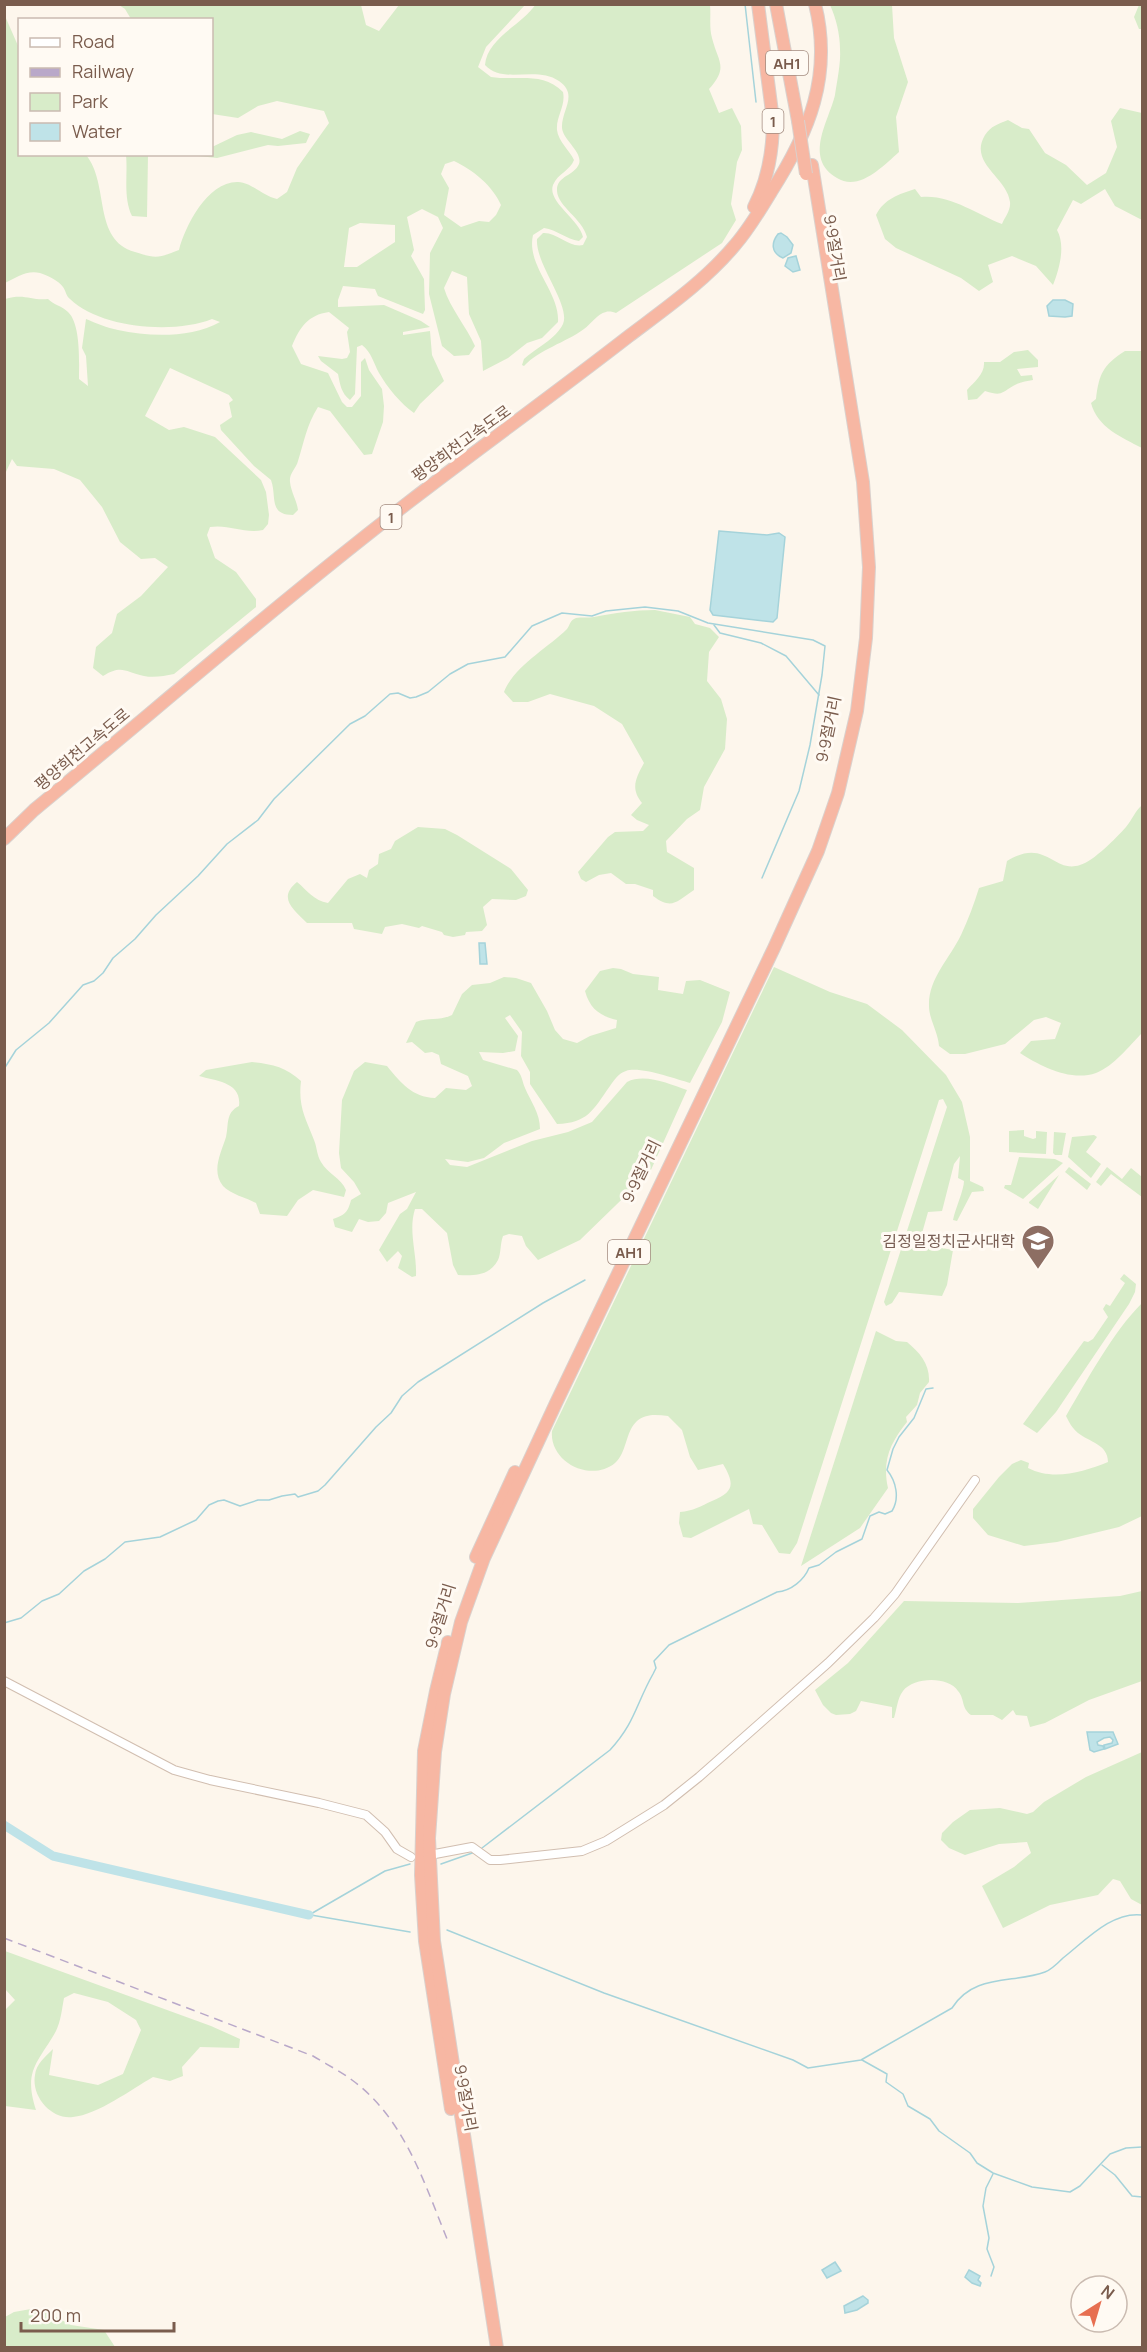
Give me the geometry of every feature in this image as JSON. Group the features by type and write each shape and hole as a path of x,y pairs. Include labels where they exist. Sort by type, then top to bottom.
{"highway":[{"name":"평양희천고속도로","path":"4,833 37,802 211,655 437,476 704,273 740,232 765,182 773,136 773,120 758,4"},
{"name":"9·9절거리","path":"776,4 800,117"},
{"name":"9·9절거리","path":"497,2348 434,1941 429,1838 435,1752 444,1694 461,1622 484,1558 818,851 838,793 857,711 866,638 869,567 863,482 800,117 784,4"},
{"name":"평양희천고속도로","path":"4,839 34,810 409,502 546,401 706,276 735,245 794,156 815,103 821,66 821,42 815,4"},
{"name":"9·9절거리","path":"490,2348 424,1941 420,1875 424,1751 453,1621 478,1552 768,944 812,847 834,777 850,711 860,635 861,544 857,484 809,170"}],"street":[{"path":"435,1854 472,1846 490,1860 500,1860 582,1851 606,1841 664,1805 805,1684 873,1618 895,1594 975,1480"},
{"path":"4,1681 174,1770 366,1815 385,1832 397,1849 411,1857"}],"green space":[{"path":"536,4 710,5 711,34 720,70 709,89 719,113 732,108 741,126 742,150 737,162 731,204 736,220 722,243 616,313 607,312 600,315 584,329 537,355 524,366 522,365 524,359 551,339 560,329 564,316 558,295 541,260 537,239 543,233 548,233 573,244 583,245 587,237 580,224 561,202 557,191 559,182 579,164 576,150 562,128 568,103 568,92 565,86 550,77 501,74 485,65 487,55 498,39 530,12"},
{"path":"119,5 361,5 366,25 379,31 399,5 525,5 486,47 478,67 491,77 547,81 563,92 557,130 574,160 555,181 552,191 583,237 579,241 574,240 544,228 533,235 534,257 554,300 558,322 542,338 527,343 508,358 483,371 481,341 469,314 467,277 452,271 444,288 475,346 469,355 454,356 442,346 429,294 430,253 443,228 438,217 422,209 407,217 414,250 411,256 424,279 425,310 423,314 378,296 375,289 343,286 338,307 384,305 430,327 403,332 403,335 430,331 432,355 444,381 414,413 390,389 370,354 362,345 357,347 355,394 350,400 340,385 338,374 318,356 347,358 350,352 347,332 349,328 329,312 310,319 298,333 292,346 301,364 328,373 342,402 347,407 352,407 361,396 361,362 365,358 369,370 382,389 383,422 372,454 364,455 330,411 318,407 308,427 290,479 298,510 293,515 280,512 275,503 271,480 254,466 221,430 220,425 232,417 229,403 233,400 229,395 170,368 145,416 169,430 184,427 215,437 261,480 266,492 269,515 268,524 263,530 210,527 207,535 215,558 236,572 256,599 256,607 174,674 155,677 124,670 115,670 103,676 93,668 96,647 112,633 117,614 141,596 168,567 155,558 141,559 120,542 102,507 80,480 54,469 17,466 12,459 5,474 5,299 23,297 48,299 68,312 77,334 79,379 88,386 86,356 82,348 86,319 114,329 157,335 196,331 220,322 212,319 179,326 139,326 100,317 83,309 69,298 59,283 43,274 35,272 26,274 5,283 5,16 18,46 18,156 87,156 98,181 103,210 113,236 122,246 135,252 157,257 179,250 192,218 200,207 217,189 227,184 243,183 277,199 287,192 297,168 329,123 324,111 277,101 258,106 238,118 213,114 213,18 130,18 125,9","holes":["454,161 482,179 493,191 501,205 489,222 479,221 461,227 444,215 449,188 441,174 445,164","360,223 395,225 395,242 357,267 344,267 349,228"]},
{"path":"830,5 892,5 894,38 908,82 896,117 899,152 870,175 854,182 837,178 827,170 820,150 824,127 835,95 840,60 836,21"},
{"path":"1139,5 1142,5 1142,29 1139,29 1134,17"},
{"path":"1120,108 1142,113 1142,220 1115,206 1105,189 1081,204 1073,200 1057,230 1061,250 1053,285 1036,266 1012,256 988,265 993,282 979,291 961,278 896,248 885,239 876,215 879,209 898,195 915,189 921,197 953,202 1002,224 1009,211 1010,202 1002,185 985,162 981,154 981,145 990,129 1008,120 1022,128 1029,129 1045,153 1066,165 1087,185 1106,173 1117,147 1111,121"},
{"path":"300,131 310,134 306,143 268,145 217,158 198,156 213,156 213,147 237,135 251,132 282,139"},
{"path":"126,156 148,156 147,217 132,216 127,194"},
{"path":"1028,350 1038,360 1038,367 1017,369 1021,376 1032,375 1033,380 1000,393 985,391 977,399 968,400 967,390 981,374 984,362 1000,362 1014,352"},
{"path":"1125,351 1142,351 1142,448 1104,425 1091,403 1096,399 1103,371"},
{"path":"655,610 690,617 695,624 710,628 719,637 709,652 707,681 721,699 727,719 725,749 704,787 700,810 687,819 666,841 667,852 694,868 694,890 674,903 665,903 653,896 653,890 635,884 626,884 611,873 599,875 586,882 581,879 578,872 615,832 643,831 649,825 631,815 642,803 635,788 644,763 622,724 594,706 550,694 528,702 513,702 504,692 515,674 567,629 574,619"},
{"path":"1142,805 1142,1033 1103,1070 1076,1076 1056,1071 1020,1053 1031,1041 1055,1039 1061,1023 1046,1017 1034,1020 1005,1044 965,1054 950,1054 939,1046 929,1011 932,987 961,935 979,888 1003,881 1007,861 1020,855 1040,854 1063,865 1071,866 1086,863 1117,837"},
{"path":"418,827 445,829 511,869 528,890 526,896 516,900 492,899 483,907 487,925 482,931 466,932 465,935 453,937 422,926 419,928 402,924 385,927 382,934 354,929 352,923 307,923 290,904 288,893 297,882 315,898 328,903 348,879 360,874 367,878 369,870 378,864 379,854 391,849 395,841"},
{"path":"774,967 830,992 867,1004 902,1030 946,1075 962,1102 970,1137 970,1181 983,1187 984,1191 972,1192 957,1221 953,1220 964,1185 964,1181 958,1178 960,1156 954,1164 942,1211 928,1212 919,1244 953,1250 947,1285 942,1296 899,1292 892,1303 886,1306 884,1302 947,1107 943,1099 939,1100 797,1543 790,1554 779,1553 762,1525 753,1524 749,1509 691,1538 683,1537 679,1523 680,1512 719,1498 728,1491 731,1482 723,1464 698,1470 690,1457 682,1430 668,1416 648,1416 637,1421 630,1431 619,1459 605,1469 595,1471 584,1470 564,1460 557,1452 552,1431"},
{"path":"613,968 633,974 659,977 658,990 683,994 686,981 700,980 730,992 722,1022 690,1083 640,1070 626,1071 615,1079 589,1114 576,1121 557,1124 530,1084 530,1072 521,1056 522,1032 510,1015 505,1018 518,1036 515,1051 479,1052 483,1060 519,1072 537,1113 540,1129 504,1143 484,1158 468,1162 445,1159 450,1165 467,1167 532,1141 568,1132 592,1122 627,1082 634,1080 657,1080 687,1090 650,1172 580,1240 538,1260 526,1246 522,1236 509,1234 503,1236 499,1258 495,1265 486,1272 475,1275 458,1275 453,1265 447,1233 422,1209 415,1209 412,1226 416,1276 412,1277 398,1268 402,1256 398,1251 387,1262 379,1250 416,1192 388,1203 386,1213 379,1221 368,1222 359,1219 352,1232 335,1227 333,1219 345,1212 351,1200 361,1194 341,1168 339,1153 342,1100 354,1071 365,1062 387,1066 413,1092 427,1097 435,1098 446,1088 466,1090 472,1086 468,1076 441,1064 439,1055 432,1052 425,1053 412,1042 406,1043 416,1022 452,1015 462,994 472,985 490,983 504,977 516,978 531,983 555,1030 563,1039 577,1043 590,1036 616,1028 617,1020 596,1011 585,991 600,971"},
{"path":"252,1062 278,1067 290,1072 301,1081 301,1105 319,1157 324,1166 344,1186 346,1190 344,1197 313,1190 298,1200 287,1216 260,1214 256,1203 234,1194 223,1186 219,1180 218,1162 226,1137 228,1120 231,1112 239,1106 239,1098 232,1087 227,1084 199,1076 206,1070"},
{"path":"1024,1130 1024,1136 1033,1139 1036,1138 1036,1131 1047,1132 1046,1154 1009,1152 1009,1131"},
{"path":"1054,1132 1066,1133 1062,1155 1053,1153"},
{"path":"1094,1135 1097,1137 1086,1152 1101,1164 1091,1178 1068,1157 1072,1137"},
{"path":"1019,1157 1055,1159 1063,1163 1023,1199 1004,1188 1005,1185 1011,1185"},
{"path":"1069,1167 1091,1184 1087,1190 1065,1172"},
{"path":"1107,1167 1122,1179 1131,1168 1142,1177 1142,1197 1111,1174 1101,1186 1096,1182"},
{"path":"1059,1175 1038,1209 1029,1203 1029,1202"},
{"path":"1124,1274 1136,1284 1129,1304 1056,1412 1037,1433 1023,1424 1084,1341 1088,1342 1093,1339 1108,1317 1103,1309 1106,1304 1110,1306 1125,1283 1120,1279"},
{"path":"1142,1303 1142,1516 1119,1527 1057,1542 1024,1546 988,1535 973,1518 973,1509 1012,1464 1021,1460 1029,1463 1028,1468 1038,1472 1068,1474 1108,1462 1105,1451 1078,1433 1066,1416 1111,1342"},
{"path":"876,1331 912,1346 926,1364 929,1382 920,1393 917,1405 906,1417 907,1422 892,1445 886,1469 888,1488 860,1528 801,1566"},
{"path":"1142,1591 1142,1681 1089,1700 1045,1723 1030,1727 1027,1716 1016,1715 1013,1710 1002,1720 993,1715 971,1715 958,1691 953,1686 939,1681 923,1681 908,1686 899,1697 894,1718 892,1718 892,1707 861,1701 856,1711 836,1715 823,1705 815,1690 848,1663 904,1601 1018,1603 1120,1596"},
{"path":"1142,1752 1142,1905 1131,1899 1120,1881 1113,1879 1098,1895 1050,1905 1003,1928 982,1886 1014,1867 1031,1853 1027,1842 999,1844 965,1855 949,1848 941,1840 942,1833 970,1810 1000,1808 1027,1814 1033,1812 1044,1802 1086,1777"},
{"path":"5,1951 211,2026 240,2039 239,2048 200,2047 182,2067 183,2076 170,2081 153,2077 93,2112 73,2117 58,2115 45,2105 36,2091 37,2067 47,2054 53,2049 49,2075 98,2085 123,2074 141,2030 136,2020 108,2002 74,1993 64,1998 58,2027 34,2068 31,2085 36,2110 5,2106 5,2010 15,2000 5,1989"},
{"path":"31,2309 50,2314 71,2325 104,2330 115,2347 5,2347 5,2317 14,2312"}],"water":[{"path":"781,233 793,245 791,253 783,258 773,248 776,237"},
{"path":"796,256 800,270 793,272 785,266 788,258"},
{"path":"1053,300 1065,300 1073,304 1072,316 1049,316 1047,306"},
{"path":"719,531 767,535 779,533 785,537 777,618 773,622 713,615 710,610"},
{"path":"479,943 485,943 487,964 480,964"},
{"path":"1087,1732 1113,1732 1118,1744 1105,1749 1104,1745 1112,1743 1113,1740 1110,1737 1104,1738 1097,1742 1104,1749 1094,1752 1090,1750"},
{"path":"835,2262 841,2271 827,2278 822,2270"},
{"path":"969,2270 980,2276 978,2280 981,2283 980,2286 965,2277"},
{"path":"863,2296 868,2303 857,2310 845,2313 844,2306"}],"waterway":[{"path":"745,4 756,102"},
{"path":"4,1069 16,1050 49,1023 83,985 94,981 103,973 113,958 135,939 227,844 258,820 274,799 350,724 365,716 390,694 398,693 410,698 416,697 428,692 450,674 468,664 505,657 532,626 562,613 592,616 606,611 645,607 678,611 708,623 813,640 825,646 810,745 799,791 762,878"},
{"path":"714,625 720,633 761,643 786,656 819,695"},
{"path":"4,1623 21,1618 42,1601 59,1594 84,1571 105,1559 125,1542 160,1537 196,1520 209,1505 218,1501 224,1500 240,1506 258,1500 295,1494 298,1497 318,1491 391,1413 402,1396 418,1382 543,1303 585,1280"},
{"path":"482,1848 610,1750 635,1713 656,1668 654,1661 669,1645 777,1592 792,1587 800,1581 809,1568 819,1565 836,1552 862,1539 870,1516 879,1512 885,1514 892,1511 896,1501 896,1490 887,1470 893,1449 914,1418 926,1389 933,1388"},
{"path":"4,1825 53,1856 309,1915"},
{"path":"441,1864 475,1852"},
{"path":"309,1915 385,1871 410,1864"},
{"path":"311,1915 410,1932"},
{"path":"447,1930 604,1993 793,2060 808,2068 861,2060 952,2008 971,1989 995,1981 1033,1976 1047,1971 1110,1922 1131,1915 1142,1915"},
{"path":"862,2060 887,2074 886,2082 903,2094 908,2106 930,2119 939,2131 970,2153 977,2163 993,2173 1032,2187 1070,2192 1080,2186 1110,2154 1126,2148 1142,2147"},
{"path":"1102,2165 1115,2175 1132,2196 1142,2197"},
{"path":"991,2276 994,2267 987,2249 989,2238 983,2206 986,2188 993,2174"}],"railway":[{"path":"4,1938 313,2056 347,2077 370,2095 399,2132 421,2174 447,2239"}],"place":[{"name":"김정일정치군사대학","path":"1038,1270"}]}
